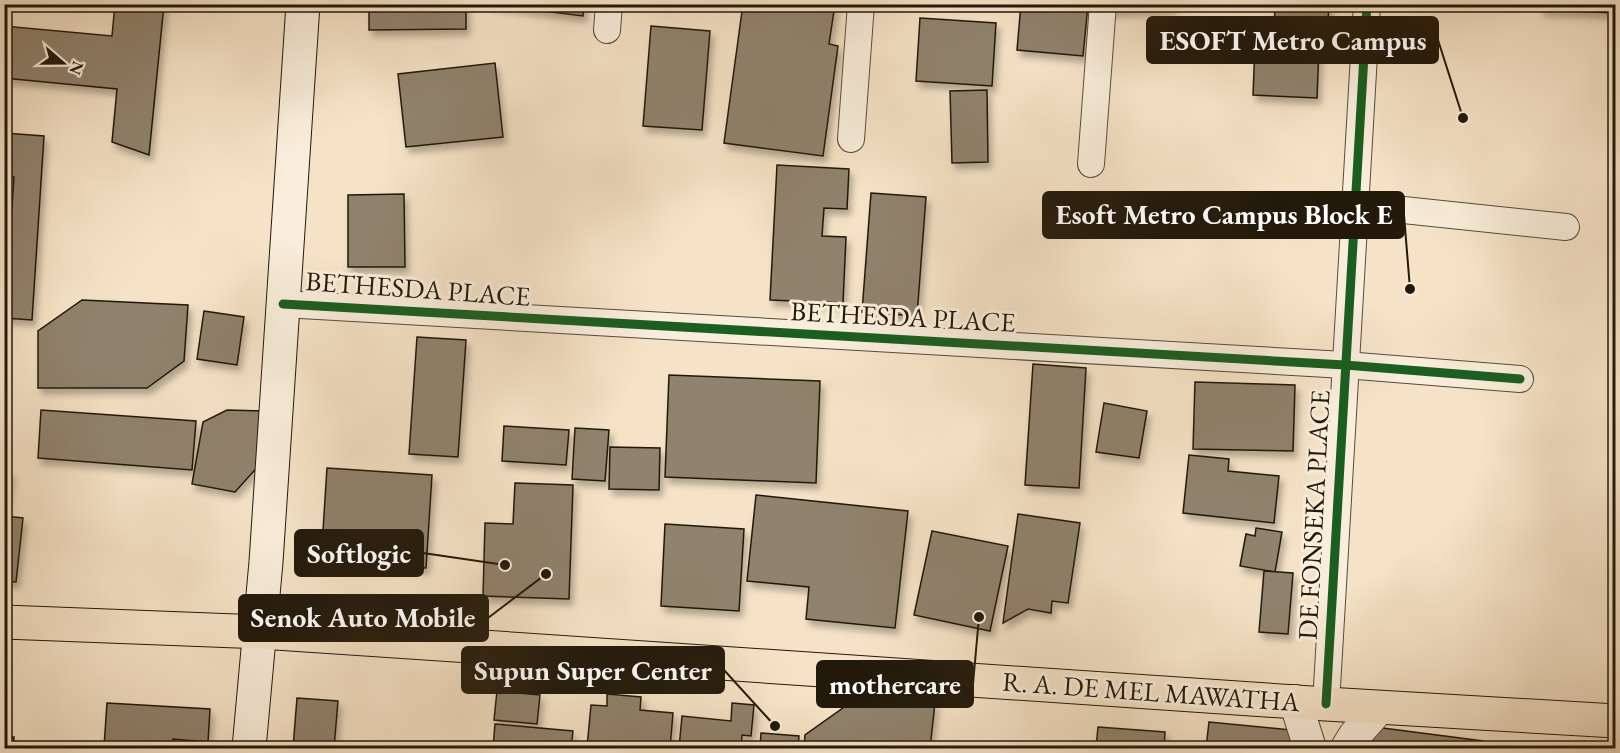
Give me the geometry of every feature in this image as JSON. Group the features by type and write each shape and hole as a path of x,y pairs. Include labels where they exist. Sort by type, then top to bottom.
{"highway":[{"name":"R. A. DE MEL MAWATHA","path":"4,622 261,632 1311,703 1616,721"}],"main road":[{"path":"249,748 261,632 303,4"}],"street":[{"path":"607,30 609,4"},
{"path":"851,139 861,4"},
{"path":"1091,164 1103,4"},
{"name":"DE FONSEKA PLACE","path":"1310,748 1311,703 1345,365 1366,4"},
{"path":"1356,205 1566,227"},
{"name":"BETHESDA PLACE","path":"283,304 1345,365 1520,379"},
{"path":"1347,748 1355,735 1380,707"}],"building":[{"path":"115,4 164,4 149,155 112,142 117,89 4,78 4,26 112,36"},
{"path":"369,4 466,4 466,29 369,30"},
{"path":"486,4 584,4 583,16"},
{"path":"743,4 835,4 829,44 838,46 823,156 724,143"},
{"path":"1021,4 1088,4 1083,56 1017,50"},
{"path":"1110,4 1173,4 1172,8 1110,11"},
{"path":"1275,4 1329,4 1327,37 1274,35"},
{"path":"1541,4 1616,4 1616,13 1541,10"},
{"path":"920,18 996,23 992,86 916,81"},
{"path":"651,26 710,31 702,130 643,126"},
{"path":"1255,46 1319,48 1317,98 1253,95"},
{"path":"495,63 503,137 406,147 398,74"},
{"path":"987,90 988,162 952,163 950,91"},
{"path":"4,133 44,136 32,320 4,318 4,280 7,280 14,177 4,176"},
{"path":"777,165 849,169 847,209 824,208 822,236 846,237 843,303 770,300"},
{"path":"871,193 926,197 917,316 862,312"},
{"path":"404,194 405,267 348,267 348,195"},
{"path":"82,300 188,305 184,361 147,388 38,388 38,331"},
{"path":"204,311 244,317 237,365 197,359"},
{"path":"417,337 466,340 458,457 409,454"},
{"path":"1033,364 1086,368 1079,488 1025,485"},
{"path":"669,375 820,381 816,483 665,477"},
{"path":"1195,382 1295,385 1293,451 1193,449"},
{"path":"1104,403 1147,411 1139,458 1096,452"},
{"path":"41,410 196,421 192,470 38,458"},
{"path":"227,410 264,411 262,462 235,492 192,484 203,422"},
{"path":"504,426 569,430 566,465 502,461"},
{"path":"575,428 609,430 605,481 572,479"},
{"path":"610,447 660,448 659,490 609,489"},
{"path":"1189,455 1229,459 1228,471 1279,476 1274,523 1183,513"},
{"path":"327,468 432,475 426,568 321,562"},
{"path":"4,471 11,472 5,516 23,518 16,582 4,581"},
{"path":"515,483 573,485 569,599 483,596 485,523 513,524"},
{"path":"756,495 908,511 895,628 806,619 809,587 747,581"},
{"path":"1018,514 1080,523 1068,603 1052,601 1051,613 1028,609 1003,623"},
{"path":"665,524 744,529 739,611 661,606"},
{"path":"1256,528 1282,532 1275,572 1240,566 1246,534 1255,536"},
{"path":"932,531 1008,546 990,631 914,615"},
{"path":"1264,571 1293,573 1288,634 1259,632"},
{"path":"497,691 540,695 537,724 494,720"},
{"path":"607,694 641,697 640,710 673,713 670,748 587,748 591,705 607,706"},
{"path":"297,698 338,701 334,748 293,748"},
{"path":"107,703 210,709 208,742 173,739 172,748 104,747"},
{"path":"732,703 754,705 751,736 742,735 741,748 679,748 682,716 731,721"},
{"path":"850,703 935,703 930,748 804,748 805,735"},
{"path":"1209,722 1301,731 1300,748 1206,748"},
{"path":"495,724 573,731 571,748 493,748"},
{"path":"1367,726 1483,741 1482,748 1364,748"},
{"path":"1098,727 1165,732 1164,748 1096,748"},
{"path":"761,733 799,736 798,748 760,748"},
{"path":"4,737 14,737 13,748 4,748"}],"cycle path":[{"path":"1326,704 1367,4"},
{"path":"283,304 1345,365 1520,379"}],"place":[{"name":"ESOFT Metro Campus","path":"1463,118"},
{"name":"Esoft Metro Campus Block E","path":"1410,289"},
{"name":"Softlogic","path":"505,565"},
{"name":"Senok Auto Mobile","path":"546,574"},
{"name":"mothercare","path":"979,617"},
{"name":"Supun Super Center","path":"775,726"}]}
